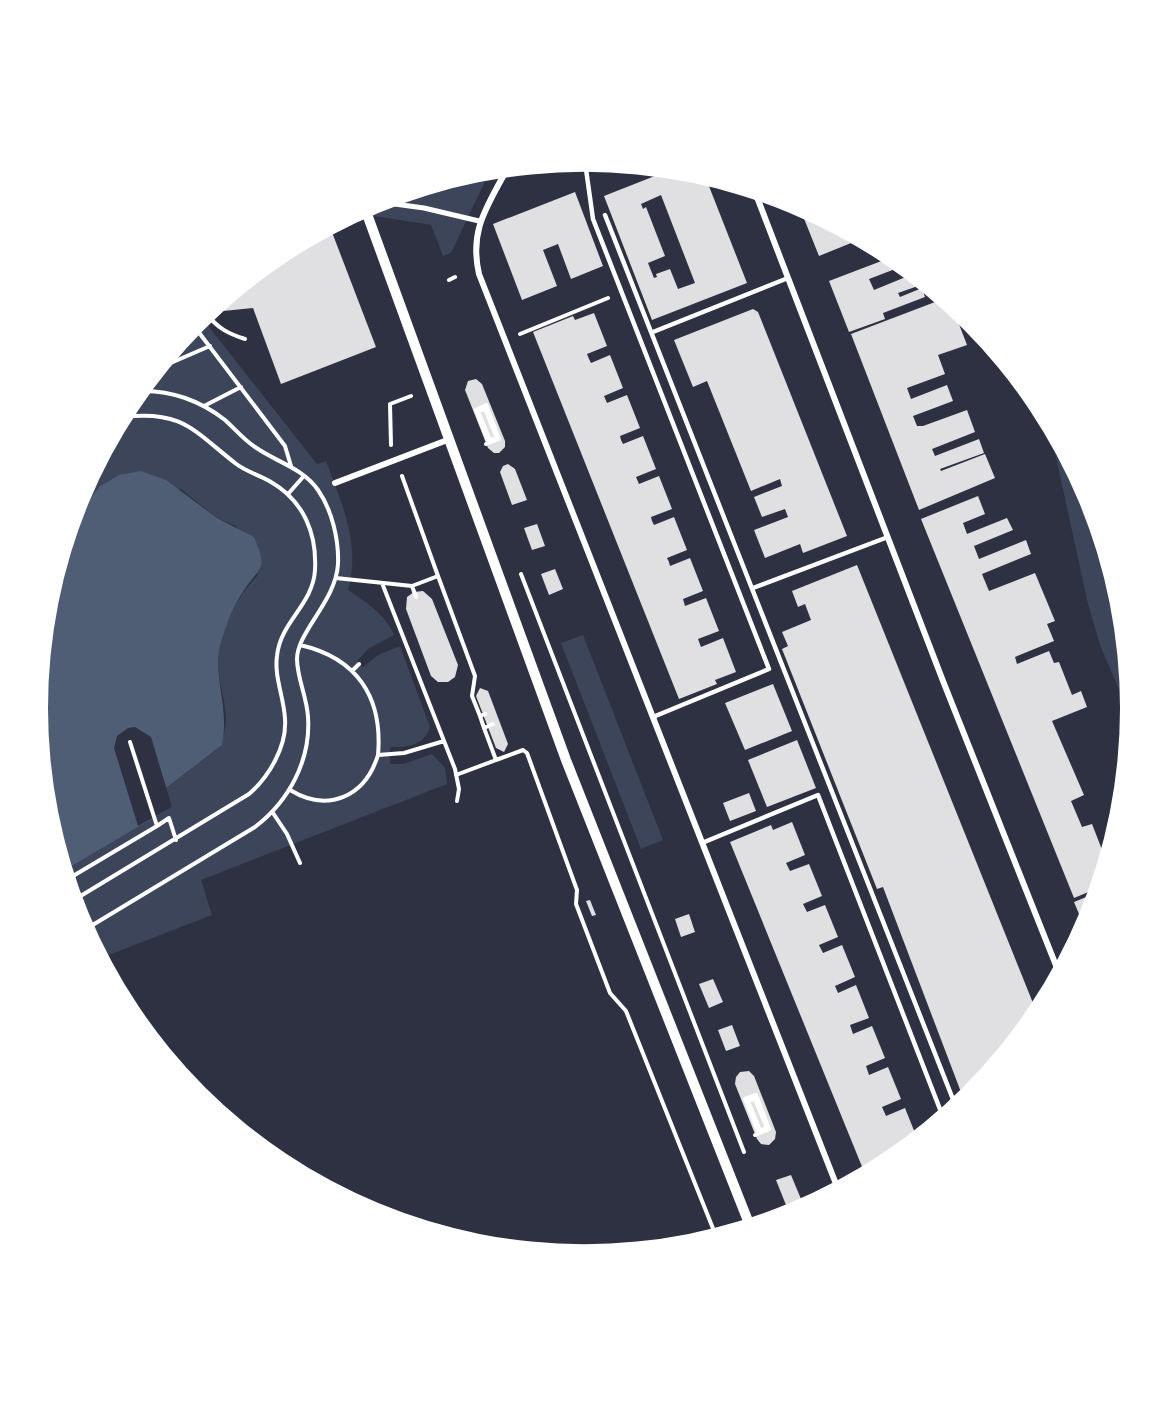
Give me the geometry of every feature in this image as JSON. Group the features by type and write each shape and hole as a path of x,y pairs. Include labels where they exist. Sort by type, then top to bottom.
{"street":[{"path":"502,179 479,221 474,255 479,274 835,1181"},
{"path":"758,201 1055,963"},
{"path":"400,205 479,221"},
{"path":"369,217 578,792 747,1219"},
{"path":"335,483 450,439"}],"lane":[{"path":"586,172 593,219 769,669 653,717"},
{"path":"605,215 653,332 952,1097"},
{"path":"653,332 788,278"},
{"path":"753,588 888,537"},
{"path":"702,843 818,795 940,1108"}],"path":[{"path":"448,280 455,278"},
{"path":"505,340 604,300"},
{"path":"213,322 227,333 245,339"},
{"path":"200,334 285,446 292,467"},
{"path":"177,360 210,346"},
{"path":"203,406 241,387"},
{"path":"94,924 248,831 273,813 290,790 302,760 308,733 308,716 297,657 300,645 321,613 336,578 338,550 331,520 319,491 292,467 253,446 223,419 203,406 163,392 152,392"},
{"path":"391,448 390,404 411,396"},
{"path":"486,444 499,439 486,405 476,410 488,441 497,438 485,409 478,411 489,438"},
{"path":"82,895 176,840 257,788 264,779 280,748 285,719 277,677 277,650 281,636 305,604 315,573 316,552 312,534 301,509 288,494 271,482 235,464 214,444 185,422 162,417 134,417"},
{"path":"288,494 303,476"},
{"path":"402,476 475,676 472,696 496,760"},
{"path":"521,573 744,1153"},
{"path":"336,578 412,586 438,576"},
{"path":"382,583 456,775 459,789 457,801"},
{"path":"412,586 416,597"},
{"path":"290,790 307,800 338,799 360,787 369,775 378,755 376,715 363,684 352,670 326,652 300,645"},
{"path":"352,670 359,664"},
{"path":"480,716 485,714"},
{"path":"484,728 493,724"},
{"path":"378,755 404,753 444,741"},
{"path":"130,742 157,826"},
{"path":"456,775 523,750 527,753 577,890 576,904 610,993 626,1011 713,1228"},
{"path":"273,813 287,834 300,863"},
{"path":"75,875 169,818 176,840"},
{"path":"755,1135 769,1129 756,1095 745,1099 758,1131 766,1128 755,1099 748,1101 759,1128"}],"shaded area":[{"path":"485,181 451,253 443,256 431,225 373,216 412,200"},
{"path":"208,326 317,464 326,461 343,508 351,540 352,557 348,590 381,615 394,635 368,649 357,661 363,667 378,655 400,646 430,727 420,742 403,747 390,747 390,764 403,764 432,754 445,768 447,784 201,880 212,915 109,955 89,913 72,866 171,807 166,788 222,745 226,717 218,669 221,638 236,604 258,575 236,526 217,518 181,489 99,487 92,497 103,471 138,410 181,355"},
{"path":"1055,453 1079,503 1102,569 1110,603 1120,690 1100,645 1088,604"},
{"path":"141,471 166,480 217,518 254,537 261,556 261,566 234,608 219,649 218,663 224,714 222,745 166,788 172,807 72,866 58,813 49,743 49,673 53,638 66,569 89,503 99,487 119,475"},
{"path":"583,635 663,840 641,849 561,643"}],"pier":[{"path":"135,727 151,737 172,807 138,826 114,748 117,736 128,728"}],"building":[{"path":"653,177 709,187 747,283 652,320 604,196","holes":["661,195 695,283 678,289 670,269 656,274 657,277 654,278 648,263 665,256 646,207 643,209 641,204"]},
{"path":"575,192 603,266 571,279 558,244 543,250 557,286 522,300 493,224"},
{"path":"805,220 851,243 819,256"},
{"path":"333,235 376,347 281,384 253,308 225,311 286,262"},
{"path":"881,261 893,270 869,279 874,290 903,278 915,287 898,293 900,297 918,290 925,297 883,313 885,319 849,332 829,281"},
{"path":"934,302 960,326 967,345 938,355 945,374 907,388 911,399 947,385 953,401 913,416 917,426 923,426 967,410 975,432 932,449 935,456 979,439 984,453 940,469 941,471 985,454 995,478 919,510 851,334"},
{"path":"753,309 758,312 847,536 803,553 800,544 765,558 754,530 788,517 785,509 762,517 754,497 782,486 780,479 751,491 707,381 693,387 674,340"},
{"path":"594,313 607,346 587,354 591,363 610,355 623,388 604,396 607,403 627,395 640,428 620,436 621,440 623,444 643,436 656,469 636,477 639,484 659,476 672,509 651,517 652,521 654,525 674,517 687,550 667,558 670,566 690,558 703,591 683,599 685,606 706,598 719,631 698,639 701,647 723,638 736,672 715,680 717,684 679,699 533,332 573,316 575,320"},
{"path":"476,379 482,384 505,441 505,447 499,453 494,453 488,448 465,390 468,381"},
{"path":"508,464 515,469 527,500 512,505 500,472 503,466"},
{"path":"978,496 985,514 963,523 967,534 1007,518 1013,530 974,546 979,559 1026,540 1031,554 982,574 989,591 1035,573 1055,621 1047,624 1054,641 1015,657 1017,664 1049,651 1054,663 1059,662 1072,695 1081,691 1087,707 1052,721 1084,795 1071,801 1082,827 1092,824 1102,849 1087,893 1074,898 921,519"},
{"path":"537,524 545,546 532,550 524,528"},
{"path":"857,565 1033,1002 987,1061 960,1090 883,887 877,889 782,649 788,646 782,632 811,620 805,604 798,607 792,591"},
{"path":"555,569 563,589 549,595 541,574"},
{"path":"423,591 432,599 458,665 455,677 448,682 438,682 431,676 406,609 407,597 414,592"},
{"path":"773,684 792,731 745,750 725,703"},
{"path":"480,688 488,691 508,744 504,752 496,748 476,696"},
{"path":"797,740 816,788 767,807 748,760"},
{"path":"749,793 756,811 730,821 723,803"},
{"path":"792,822 805,855 786,863 790,871 809,864 822,896 803,904 807,912 825,905 838,937 819,945 823,953 842,945 855,977 835,986 838,993 856,985 869,1018 850,1025 853,1034 872,1026 885,1058 866,1066 869,1075 888,1067 901,1099 882,1107 886,1116 905,1108 914,1130 862,1166 730,842 771,825 773,830"},
{"path":"1085,897 1079,913 1074,902"},
{"path":"590,900 596,915 592,916 586,901"},
{"path":"689,914 695,932 681,937 675,919"},
{"path":"713,979 723,1002 709,1008 699,984"},
{"path":"732,1025 740,1046 726,1051 718,1030"},
{"path":"749,1071 754,1076 776,1132 775,1139 769,1145 761,1144 757,1139 735,1084 740,1072"},
{"path":"791,1175 801,1198 786,1204 776,1180"}]}
